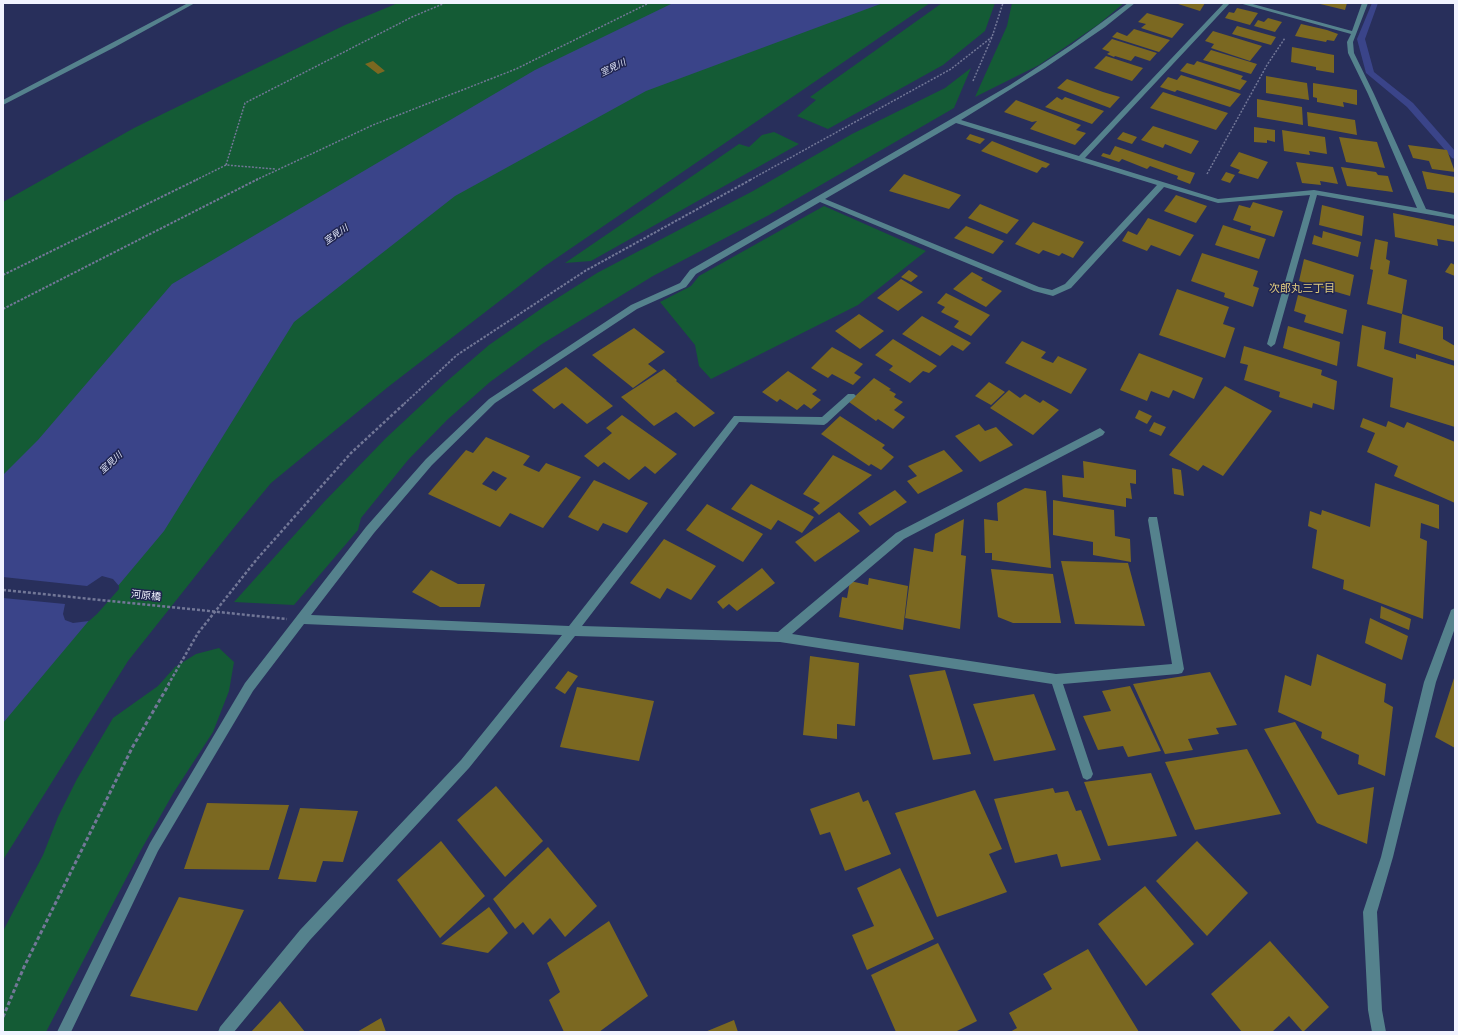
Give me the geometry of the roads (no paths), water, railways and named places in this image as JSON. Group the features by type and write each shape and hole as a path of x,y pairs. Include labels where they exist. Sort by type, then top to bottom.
{"street":[{"path":"3,103 192,3"},
{"path":"64,1032 154,847 249,687 370,530 429,462 492,401 634,307 683,285 693,272 956,121 1040,69 1103,26 1132,3"},
{"path":"1080,159 1227,3"},
{"path":"1242,3 1288,14 1298,19 1354,33"},
{"path":"1365,3 1350,42 1351,53 1372,94 1423,212"},
{"path":"956,121 1218,201 1314,192 1455,217"},
{"path":"819,199 1037,289 1053,293 1068,286 1162,184"},
{"path":"1271,344 1314,192"},
{"path":"225,1032 305,935 465,764 572,631 737,418 824,421 850,396"},
{"path":"780,637 900,536 1100,432"},
{"path":"300,620 572,631 780,637 1056,679 1178,669 1153,520"},
{"path":"1379,1032 1375,1010 1370,912 1387,857 1430,682 1455,613"},
{"path":"1056,679 1087,774"}],"water":[{"name":"室見川","path":"673,3 883,3 646,91 455,196 294,322 164,531 3,723 3,475 38,440 172,284 535,70"}],"waterway":[{"path":"1375,3 1361,39 1370,73 1410,105 1455,156"}],"district":[{"name":"次郎丸三丁目","path":"1302,289"}]}
